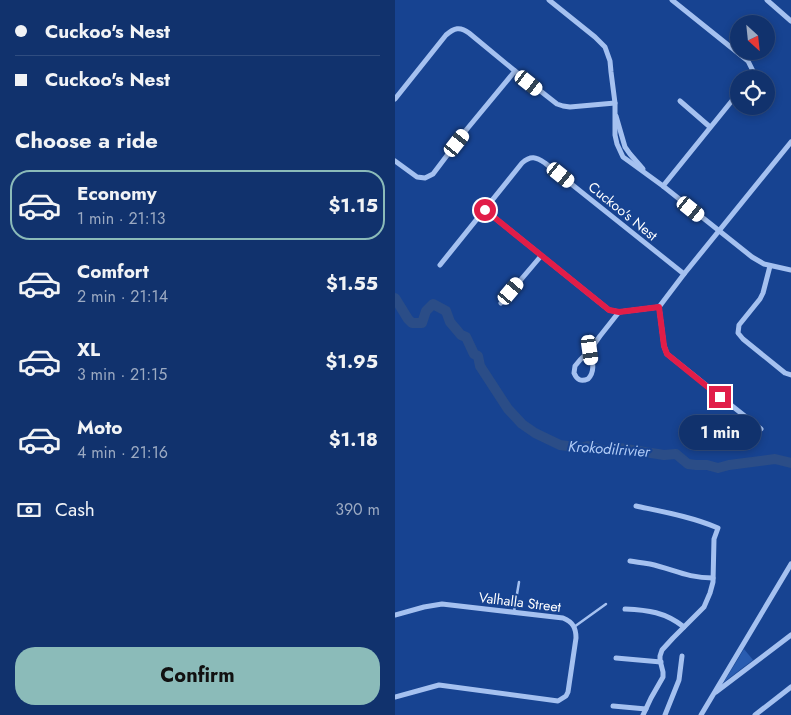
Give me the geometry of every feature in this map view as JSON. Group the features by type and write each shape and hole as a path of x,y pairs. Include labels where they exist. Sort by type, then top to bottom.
{"street":[{"path":"549,0 595,37 605,48 610,61 615,103 615,135 619,152 629,162 649,175 752,258 770,266 791,270"},
{"path":"672,0 751,64 753,70"},
{"path":"767,0 791,20"},
{"path":"395,99 446,35 453,29 462,28 557,104 582,107 615,103"},
{"path":"395,161 417,178 429,177 515,72"},
{"path":"680,101 710,127"},
{"path":"663,186 730,103"},
{"path":"761,429 667,354 664,346 659,307 791,142"},
{"name":"Cuckoo's Nest","path":"440,266 522,163 534,156 684,274"},
{"path":"485,210 609,310 619,312 659,307"},
{"path":"501,303 541,256"},
{"path":"770,266 763,293 739,325 738,333 785,373 791,375"},
{"path":"590,350 592,373 587,379 580,381 575,376 574,370 619,312"},
{"path":"636,506 675,514 718,528 714,539 713,578 705,607 662,650 660,656 663,677 643,715"},
{"path":"630,561 651,564 699,578 713,578"},
{"path":"701,715 791,564"},
{"name":"Valhalla Street","path":"395,615 442,604 563,618 575,627 576,638 568,692 562,699 554,701 439,685 395,697"},
{"path":"625,609 648,610 674,619 684,627"},
{"path":"713,694 791,635"},
{"path":"665,715 679,680 682,656"},
{"path":"616,658 661,662"},
{"path":"755,715 791,687"},
{"path":"613,706 647,709"},
{"path":"647,709 648,715"}],"lane":[{"path":"514,612 519,582"},
{"path":"575,627 606,604"}],"shaded area":[{"path":"744,649 753,660 724,682"}],"waterway":[{"name":"Krokodilrivier","path":"395,298 412,323 422,323 426,311 433,304 446,311 450,322 461,335 466,337 474,354 478,356 480,366 508,409 522,424 535,433 560,445 582,448 588,446 611,451 613,447 664,455 676,454 688,464 707,465 718,468 775,459 791,463"}],"route":[{"path":"485,210 609,310 619,312 659,307 664,346 667,354 720,397"}]}
